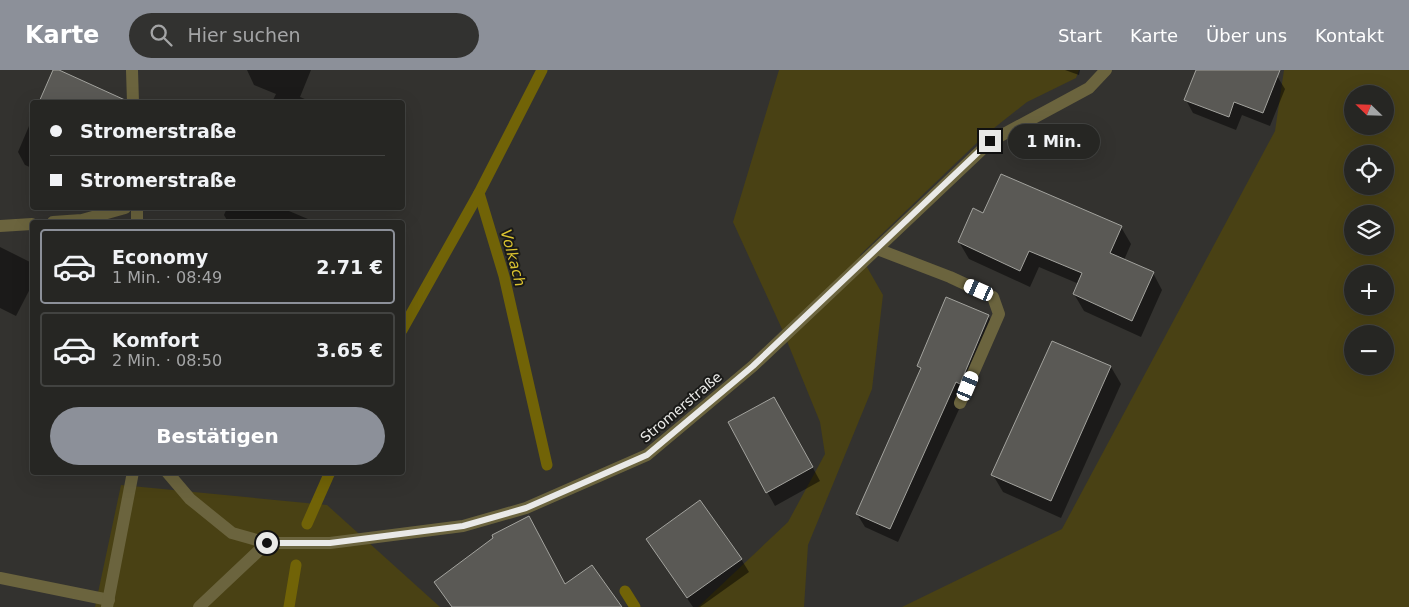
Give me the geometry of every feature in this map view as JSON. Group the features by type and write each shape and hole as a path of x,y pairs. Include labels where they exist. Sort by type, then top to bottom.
{"street":[{"path":"132,70 133,100"},
{"name":"Stromerstraße","path":"170,475 190,499 232,533 267,543 330,543 463,526 526,508 647,455 753,366 990,141 1089,88 1106,70"},
{"path":"82,220 118,210"},
{"path":"0,226 30,224"},
{"path":"876,249 950,277 993,296 999,314 960,403"},
{"path":"0,578 108,604 132,475"},
{"path":"199,607 267,543"}],"shaded area":[{"path":"779,70 1079,70 1076,78 1027,102 984,136 860,255 883,295 872,389 808,545 804,607 698,607 788,522 825,454 820,422 782,329 733,222"},
{"path":"1284,70 1409,70 1409,607 902,607 1062,529 1275,131"},
{"path":"121,485 327,505 440,607 95,607"}],"building":[{"path":"53,70 59,70 125,100 40,100"},
{"path":"1196,70 1280,70 1263,113 1234,102 1229,117 1184,100"},
{"path":"1001,174 1122,226 1110,253 1154,272 1132,321 1073,294 1082,273 1029,251 1020,271 958,242 973,208 983,213"},
{"path":"946,297 989,315 960,384 956,382 890,529 856,514 921,368 917,366"},
{"path":"1052,341 1111,366 1051,501 991,475"},
{"path":"774,397 813,467 766,493 728,422"},
{"path":"700,500 742,559 687,598 646,539"},
{"path":"529,516 565,584 592,565 622,607 452,607 434,582 493,538 492,535"}],"waterway":[{"name":"Volkach","path":"542,70 479,193 504,276 547,465"},
{"path":"405,325 479,193"},
{"path":"307,524 329,475"},
{"path":"289,607 296,565"},
{"name":"Volkach","path":"625,591 635,607"}],"route":[{"path":"267,543 330,543 463,526 526,508 647,455 753,366 990,141"}]}
